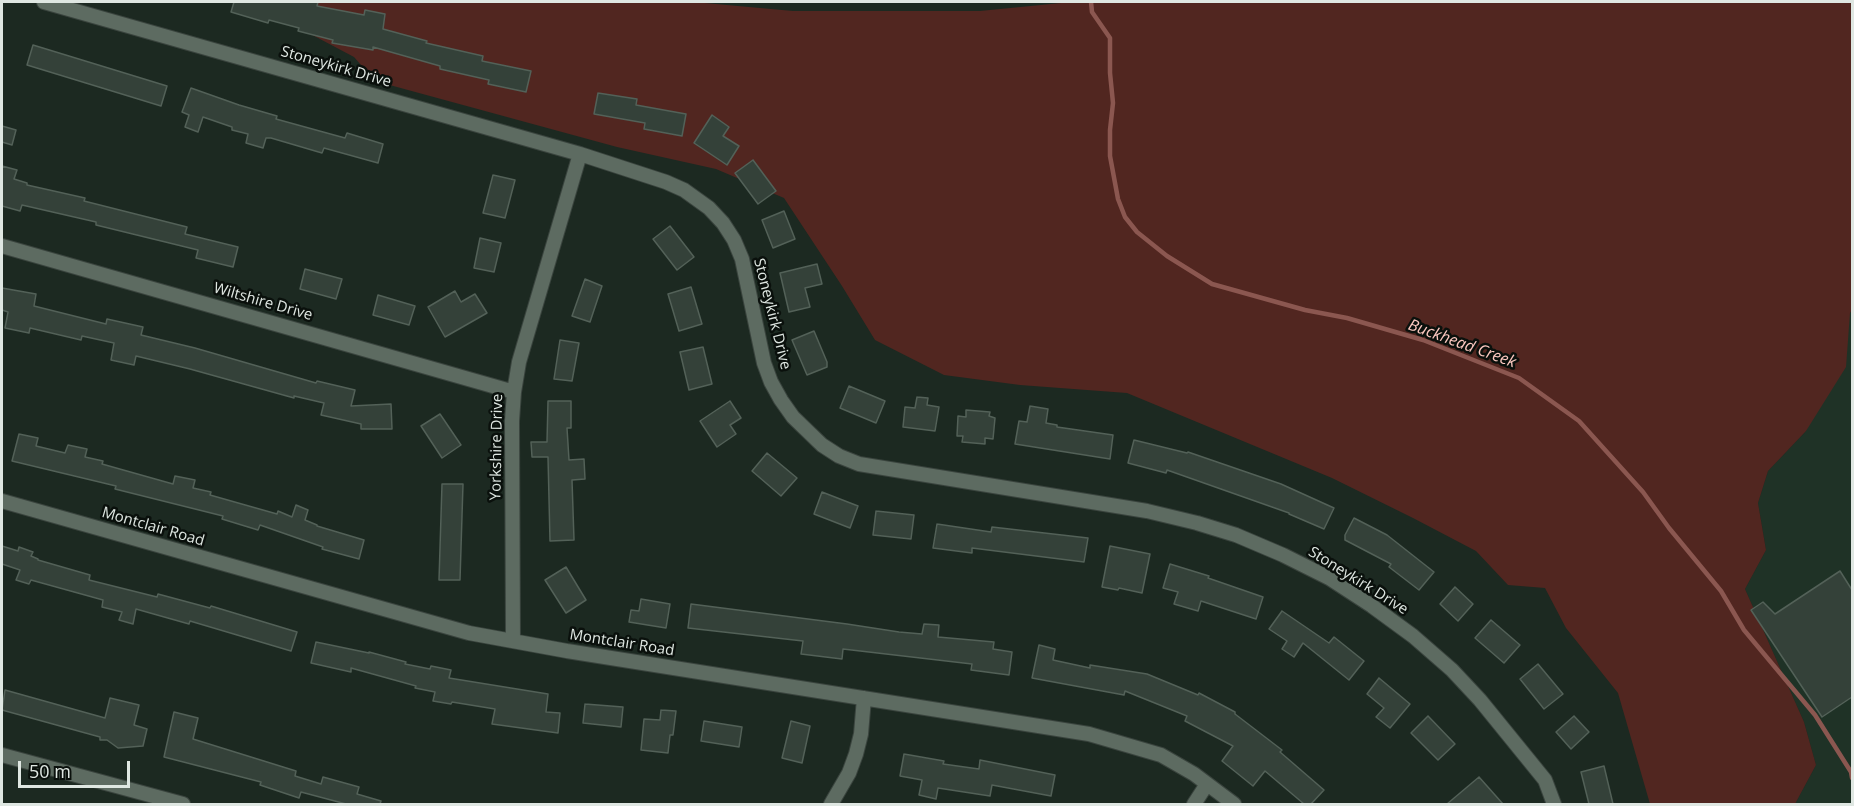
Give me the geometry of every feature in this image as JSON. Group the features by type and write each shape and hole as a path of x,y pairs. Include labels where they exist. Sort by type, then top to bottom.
{"street":[{"name":"Stoneykirk Drive","path":"44,2 580,154 684,190 709,208 734,240 742,259 764,363 771,382 793,417 822,445 839,456 859,464 1147,511 1177,518 1236,535 1283,555 1329,578 1372,606 1413,636 1452,670 1480,700 1539,772 1545,780 1554,804"},
{"name":"Yorkshire Drive","path":"513,641 512,421 514,392 519,362 580,154"},
{"name":"Wiltshire Drive","path":"2,246 514,392"},
{"name":"Montclair Road","path":"2,501 469,633 567,651 1089,734 1161,755 1194,774 1234,804"},
{"path":"831,804 849,773 856,754 861,735 864,698"},
{"path":"2,754 183,804"},
{"path":"1194,804 1207,784"}],"shaded area":[{"path":"250,2 694,2 793,11 980,11 1071,2 1852,2 1852,310 1846,367 1806,431 1768,471 1758,503 1766,550 1745,589 1804,722 1816,765 1795,804 1650,804 1618,693 1566,628 1545,588 1508,585 1476,551 1413,518 1332,478 1127,393 1020,385 944,375 875,340 784,198 716,169 617,147 375,81 354,57"},
{"path":"1852,310 1852,804 1795,804 1816,765 1804,722 1745,589 1766,550 1758,503 1768,471 1806,431"}],"building":[{"path":"234,2 318,2 317,6 364,15 365,10 385,14 383,29 427,41 426,43 483,56 482,61 531,71 526,92 488,84 489,80 440,69 440,66 373,47 373,50 332,43 333,40 298,31 299,28 269,20 268,23 231,12"},
{"path":"33,45 167,86 161,106 27,65"},
{"path":"191,88 277,116 276,119 345,138 347,133 383,144 378,163 324,148 322,153 271,138 266,138 263,148 246,143 248,134 232,130 232,127 203,117 198,132 185,127 189,115 182,112"},
{"path":"598,93 637,99 636,105 686,114 682,136 644,129 645,123 594,114"},
{"path":"712,115 729,127 723,136 739,146 727,165 694,143"},
{"path":"2,126 16,130 12,145 2,142"},
{"path":"753,160 776,191 758,204 735,173"},
{"path":"2,166 17,170 14,179 27,183 27,185 85,198 84,201 187,227 185,234 238,247 233,267 196,258 198,250 96,225 96,222 22,205 20,211 2,206"},
{"path":"493,175 515,180 505,218 483,213"},
{"path":"784,211 795,239 773,248 762,220"},
{"path":"670,226 694,257 677,270 653,239"},
{"path":"480,238 501,243 494,272 474,268"},
{"path":"817,264 822,284 805,288 810,307 789,312 780,273"},
{"path":"305,269 342,279 336,299 300,289"},
{"path":"585,279 602,286 590,322 572,316"},
{"path":"691,287 702,324 679,331 668,294"},
{"path":"2,288 36,294 34,306 106,324 107,319 143,327 141,335 316,383 317,381 355,390 351,406 391,404 392,429 361,429 361,424 321,415 324,403 294,396 294,398 190,369 136,356 134,365 111,360 114,343 82,336 81,340 30,328 29,333 5,328 8,312 2,310"},
{"path":"455,291 461,302 475,294 487,313 445,337 428,307"},
{"path":"378,295 415,306 409,325 373,315"},
{"path":"814,331 827,367 807,375 792,340"},
{"path":"560,340 579,343 572,381 554,379"},
{"path":"703,347 712,384 689,390 680,352"},
{"path":"849,386 885,401 876,423 840,408"},
{"path":"917,397 928,398 927,405 939,407 935,431 903,427 905,407 915,408"},
{"path":"548,401 571,401 571,428 567,428 569,460 584,459 585,479 572,480 574,540 550,541 548,457 532,457 531,442 547,442"},
{"path":"730,401 741,418 730,425 736,434 717,447 700,421"},
{"path":"1030,406 1048,409 1046,423 1057,425 1057,427 1113,435 1110,459 1015,444 1019,421 1027,422"},
{"path":"966,410 990,412 989,416 995,418 993,439 985,438 985,444 962,442 963,436 957,436 958,416 966,417"},
{"path":"440,414 461,445 442,458 421,426"},
{"path":"19,434 38,438 36,446 65,453 68,445 87,449 85,457 103,461 102,464 173,484 175,476 195,480 193,488 277,514 278,511 292,517 296,505 308,510 305,520 317,526 364,540 359,559 322,549 323,547 260,525 258,530 222,519 223,516 115,489 116,486 12,461"},
{"path":"1134,440 1188,452 1281,484 1334,508 1324,529 1289,513 1167,470 1166,473 1128,463"},
{"path":"767,453 797,478 781,496 752,471"},
{"path":"442,484 463,484 460,580 439,580"},
{"path":"822,492 858,506 850,528 814,514"},
{"path":"876,511 914,515 911,539 873,535"},
{"path":"1354,518 1387,535 1434,572 1419,590 1389,567 1391,564 1345,540 1345,535"},
{"path":"937,524 991,532 992,527 1088,538 1084,562 972,548 972,553 933,548"},
{"path":"2,546 18,551 19,547 33,552 31,556 38,560 90,575 89,580 157,597 158,594 210,608 211,606 297,632 291,651 190,621 189,624 136,609 133,624 119,620 122,612 102,607 103,600 31,580 29,584 16,580 20,570 2,564"},
{"path":"1110,546 1150,554 1142,593 1102,587"},
{"path":"1170,564 1263,597 1256,619 1201,601 1198,611 1174,604 1178,592 1163,588"},
{"path":"566,567 586,600 566,613 545,580"},
{"path":"1840,571 1852,590 1852,697 1822,717 1751,610 1763,602 1775,614"},
{"path":"1455,587 1473,604 1458,621 1440,604"},
{"path":"641,599 670,604 666,628 629,622 631,610 639,611"},
{"path":"691,604 922,634 924,624 939,625 938,637 994,642 993,649 1012,652 1009,675 971,670 972,664 843,649 842,659 801,654 803,641 688,628"},
{"path":"1282,611 1329,643 1334,637 1364,661 1349,680 1303,643 1294,657 1282,649 1287,641 1269,629"},
{"path":"1491,620 1520,645 1504,663 1475,638"},
{"path":"316,642 369,652 406,662 405,664 451,670 449,678 548,694 546,712 560,713 558,733 492,724 495,709 433,701 435,692 415,688 416,686 351,668 351,672 311,663"},
{"path":"1039,645 1055,649 1053,660 1090,668 1090,665 1147,674 1198,695 1199,693 1235,712 1282,750 1280,752 1324,790 1311,804 1304,804 1265,771 1253,786 1222,761 1233,746 1185,721 1187,716 1125,691 1124,695 1032,678"},
{"path":"1538,664 1563,694 1544,709 1520,679"},
{"path":"1379,678 1410,704 1390,728 1376,717 1384,708 1367,694"},
{"path":"5,690 105,718 110,698 139,705 134,725 147,729 143,746 118,748 107,740 100,740 100,737 2,710"},
{"path":"585,704 623,707 621,727 583,723"},
{"path":"661,710 676,711 668,753 641,750 644,719 660,720"},
{"path":"174,712 198,718 193,739 296,771 295,776 321,784 323,777 359,787 357,794 381,801 380,804 346,804 301,792 299,798 260,785 261,782 164,757"},
{"path":"1428,716 1455,744 1438,760 1411,733"},
{"path":"1574,716 1589,732 1571,749 1556,732"},
{"path":"704,721 742,727 739,747 701,741"},
{"path":"791,721 810,726 802,763 782,758"},
{"path":"904,754 944,761 943,764 979,769 980,760 1055,775 1051,796 992,785 990,796 938,788 936,799 919,795 922,780 900,776"},
{"path":"1604,766 1613,804 1589,804 1581,772"},
{"path":"1479,777 1503,804 1447,804"}],"waterway":[{"name":"Buckhead Creek","path":"1091,2 1092,12 1110,38 1113,103 1110,156 1118,199 1125,217 1137,232 1167,256 1212,284 1423,340 1519,378 1579,421 1643,492 1669,528 1721,591 1744,630 1815,715 1851,772 1852,778"}]}
